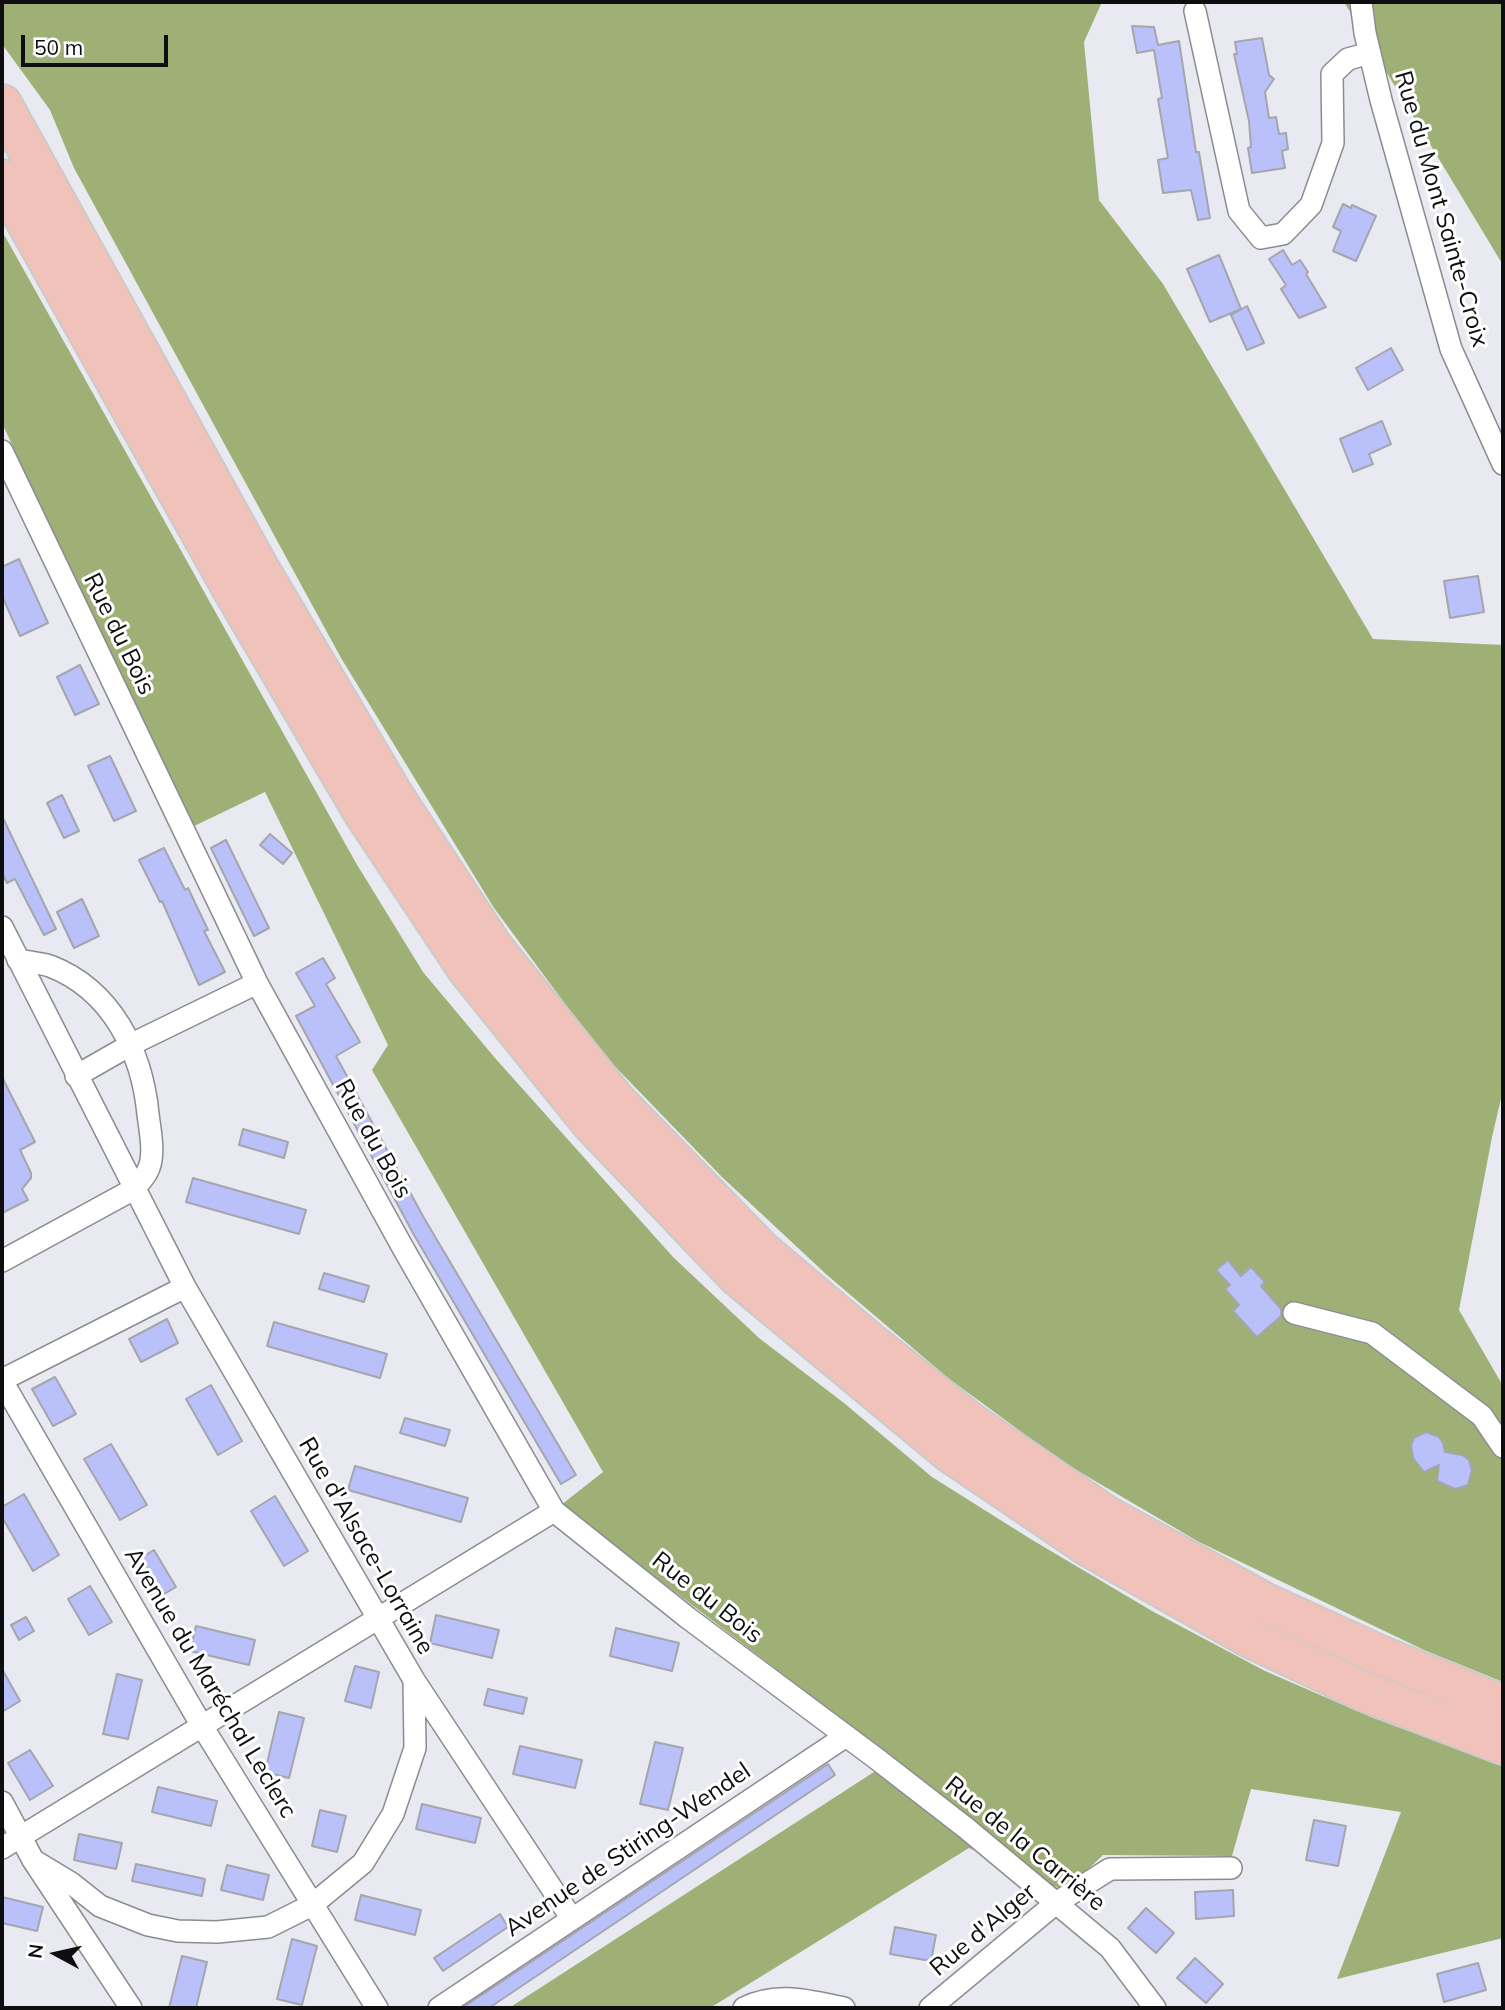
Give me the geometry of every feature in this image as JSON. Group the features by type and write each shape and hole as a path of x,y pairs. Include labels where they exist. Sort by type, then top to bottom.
{"highway":[{"path":"2,104 259,568 394,796 493,947 617,1102 761,1250 970,1422 1107,1516 1276,1607 1382,1656 1503,1705"},
{"path":"2,179 232,589 379,836 467,969 582,1113 710,1248 737,1276 949,1452 1089,1547 1250,1638 1365,1692 1503,1745"}],"street":[{"name":"Rue du Mont Sainte-Croix","path":"1361,2 1370,53 1416,232 1451,349 1503,464"},
{"path":"1195,11 1239,211 1261,239 1283,234 1311,205 1333,143 1332,74 1348,59 1370,53"},
{"name":"Rue du Bois","path":"2,451 257,983 403,1248 554,1511 688,1618 846,1736"},
{"name":"Rue d'Alsace-Lorraine","path":"2,927 10,964 76,1076 185,1286 414,1680 572,1919"},
{"path":"2,1261 134,1189 149,1171 151,1146 146,1091 132,1044 109,1008 78,982 49,966 10,964"},
{"path":"76,1076 132,1044 257,983"},
{"path":"2,1380 185,1286"},
{"path":"1294,1313 1372,1333 1482,1416 1503,1447"},
{"name":"Avenue du Maréchal Leclerc","path":"2,1380 202,1726 377,2008"},
{"path":"2,1848 554,1511"},
{"path":"33,1860 71,1883 100,1906 148,1925 178,1931 217,1932 268,1927 312,1905 363,1863 393,1814 415,1748 414,1680"},
{"name":"Rue de la Carrière","path":"846,1736 966,1828 1110,1948 1155,2008"},
{"name":"Avenue de Stiring-Wendel","path":"439,2008 846,1736"},
{"path":"2,1802 33,1860 131,2008"},
{"name":"Rue d'Alger","path":"930,2008 1056,1903 1110,1870 1231,1868"},
{"path":"744,2008 751,2004 789,1997 844,2008"}],"green space":[{"path":"2,2 1102,2 1084,42 1099,200 1163,284 1373,639 1503,645 1503,1090 1459,1310 1503,1386 1503,1682 1424,1650 1199,1542 1061,1461 948,1378 827,1275 722,1177 600,1051 494,908 341,658 74,168 50,110 2,44"},
{"path":"1344,2 1503,2 1503,265"},
{"path":"2,231 356,863 423,972 495,1058 673,1257 759,1338 844,1403 932,1477 1152,1611 1265,1671 1371,1717 1503,1766 1503,1938 1337,1979 1401,1812 1251,1789 1232,1856 1103,1855 1065,1891 969,1848 710,2008 509,2008 894,1759 561,1505 603,1472 372,1070 388,1045 265,792 190,828 2,423"}],"building":[{"path":"1132,26 1154,27 1158,45 1179,41 1196,152 1199,152 1210,218 1198,220 1191,190 1163,193 1158,160 1168,158 1158,99 1162,98 1154,50 1137,53"},
{"path":"1262,38 1269,75 1274,79 1265,92 1269,118 1276,117 1279,134 1286,133 1288,149 1282,151 1285,168 1252,173 1248,148 1251,147 1249,121 1234,54 1237,54 1235,42"},
{"path":"1343,204 1351,208 1352,205 1376,216 1356,261 1333,251 1341,231 1333,227"},
{"path":"1283,250 1292,265 1300,260 1326,307 1299,318 1281,289 1286,285 1269,259"},
{"path":"1219,255 1241,309 1210,322 1187,269"},
{"path":"1247,306 1264,343 1247,350 1231,315"},
{"path":"1391,348 1403,370 1368,390 1356,368"},
{"path":"1382,421 1391,444 1369,454 1373,464 1353,472 1340,439"},
{"path":"19,559 48,623 20,636 2,596 2,567"},
{"path":"1478,576 1484,612 1450,618 1444,581"},
{"path":"80,665 99,704 75,715 57,677"},
{"path":"110,756 136,811 114,821 88,766"},
{"path":"62,795 79,831 64,838 47,803"},
{"path":"2,816 56,929 44,935 15,879 7,883 2,873"},
{"path":"270,834 292,853 283,864 260,845"},
{"path":"226,840 269,928 254,936 211,848"},
{"path":"164,848 185,890 188,888 208,930 204,931 225,972 199,985 162,901 160,902 139,860"},
{"path":"82,899 99,936 74,948 57,912"},
{"path":"323,958 335,978 326,984 360,1042 336,1056 424,1218 576,1475 561,1484 414,1235 296,1016 315,1006 296,973"},
{"path":"2,1077 35,1142 20,1150 31,1173 31,1178 22,1189 28,1200 2,1213"},
{"path":"243,1129 288,1142 284,1158 239,1145"},
{"path":"193,1178 306,1210 299,1234 186,1202"},
{"path":"1228,1260 1241,1276 1251,1267 1265,1282 1261,1286 1281,1309 1281,1316 1257,1337 1233,1311 1239,1305 1225,1289 1230,1285 1216,1270"},
{"path":"324,1273 369,1286 364,1302 319,1289"},
{"path":"167,1319 178,1343 141,1362 129,1339"},
{"path":"274,1322 387,1354 380,1378 267,1346"},
{"path":"55,1377 76,1414 53,1426 32,1389"},
{"path":"211,1385 242,1441 218,1455 186,1399"},
{"path":"405,1418 450,1430 445,1446 400,1433"},
{"path":"1426,1432 1439,1437 1445,1452 1462,1455 1469,1460 1472,1470 1468,1485 1455,1489 1437,1481 1439,1465 1424,1472 1413,1458 1411,1445 1414,1438"},
{"path":"111,1444 147,1505 120,1520 84,1459"},
{"path":"355,1466 468,1498 461,1522 348,1490"},
{"path":"24,1494 59,1555 33,1571 2,1517 2,1507"},
{"path":"275,1496 308,1551 284,1566 251,1511"},
{"path":"154,1550 176,1587 154,1600 132,1563"},
{"path":"90,1586 112,1622 89,1635 68,1599"},
{"path":"436,1615 499,1630 492,1658 430,1643"},
{"path":"26,1617 34,1631 19,1640 11,1625"},
{"path":"196,1626 255,1640 249,1665 190,1651"},
{"path":"616,1628 679,1643 672,1671 610,1656"},
{"path":"355,1666 379,1672 371,1708 345,1701"},
{"path":"2,1669 20,1701 2,1712"},
{"path":"117,1674 142,1680 128,1739 103,1734"},
{"path":"488,1689 527,1698 523,1714 484,1705"},
{"path":"279,1712 304,1718 289,1778 265,1772"},
{"path":"655,1742 683,1748 668,1810 640,1804"},
{"path":"520,1746 582,1760 575,1788 513,1774"},
{"path":"30,1750 53,1786 30,1800 8,1763"},
{"path":"828,1764 835,1775 489,2008 462,2008"},
{"path":"158,1787 217,1801 211,1826 152,1812"},
{"path":"422,1804 481,1818 475,1843 416,1829"},
{"path":"320,1810 346,1816 337,1852 312,1846"},
{"path":"1314,1820 1346,1826 1338,1866 1306,1860"},
{"path":"79,1834 122,1843 116,1869 74,1860"},
{"path":"136,1864 205,1879 202,1896 132,1881"},
{"path":"227,1865 269,1875 263,1900 221,1890"},
{"path":"1233,1890 1234,1916 1196,1919 1195,1892"},
{"path":"361,1895 421,1910 415,1935 355,1920"},
{"path":"2,1897 43,1907 37,1931 2,1923"},
{"path":"1146,1908 1174,1933 1156,1953 1128,1928"},
{"path":"500,1914 508,1927 443,1971 434,1958"},
{"path":"895,1927 936,1935 931,1961 890,1954"},
{"path":"292,1939 317,1946 302,2005 277,1999"},
{"path":"182,1956 207,1962 196,2008 169,2008"},
{"path":"1195,1958 1223,1984 1206,2003 1177,1978"},
{"path":"1478,1963 1486,1990 1444,2002 1437,1974"}]}
